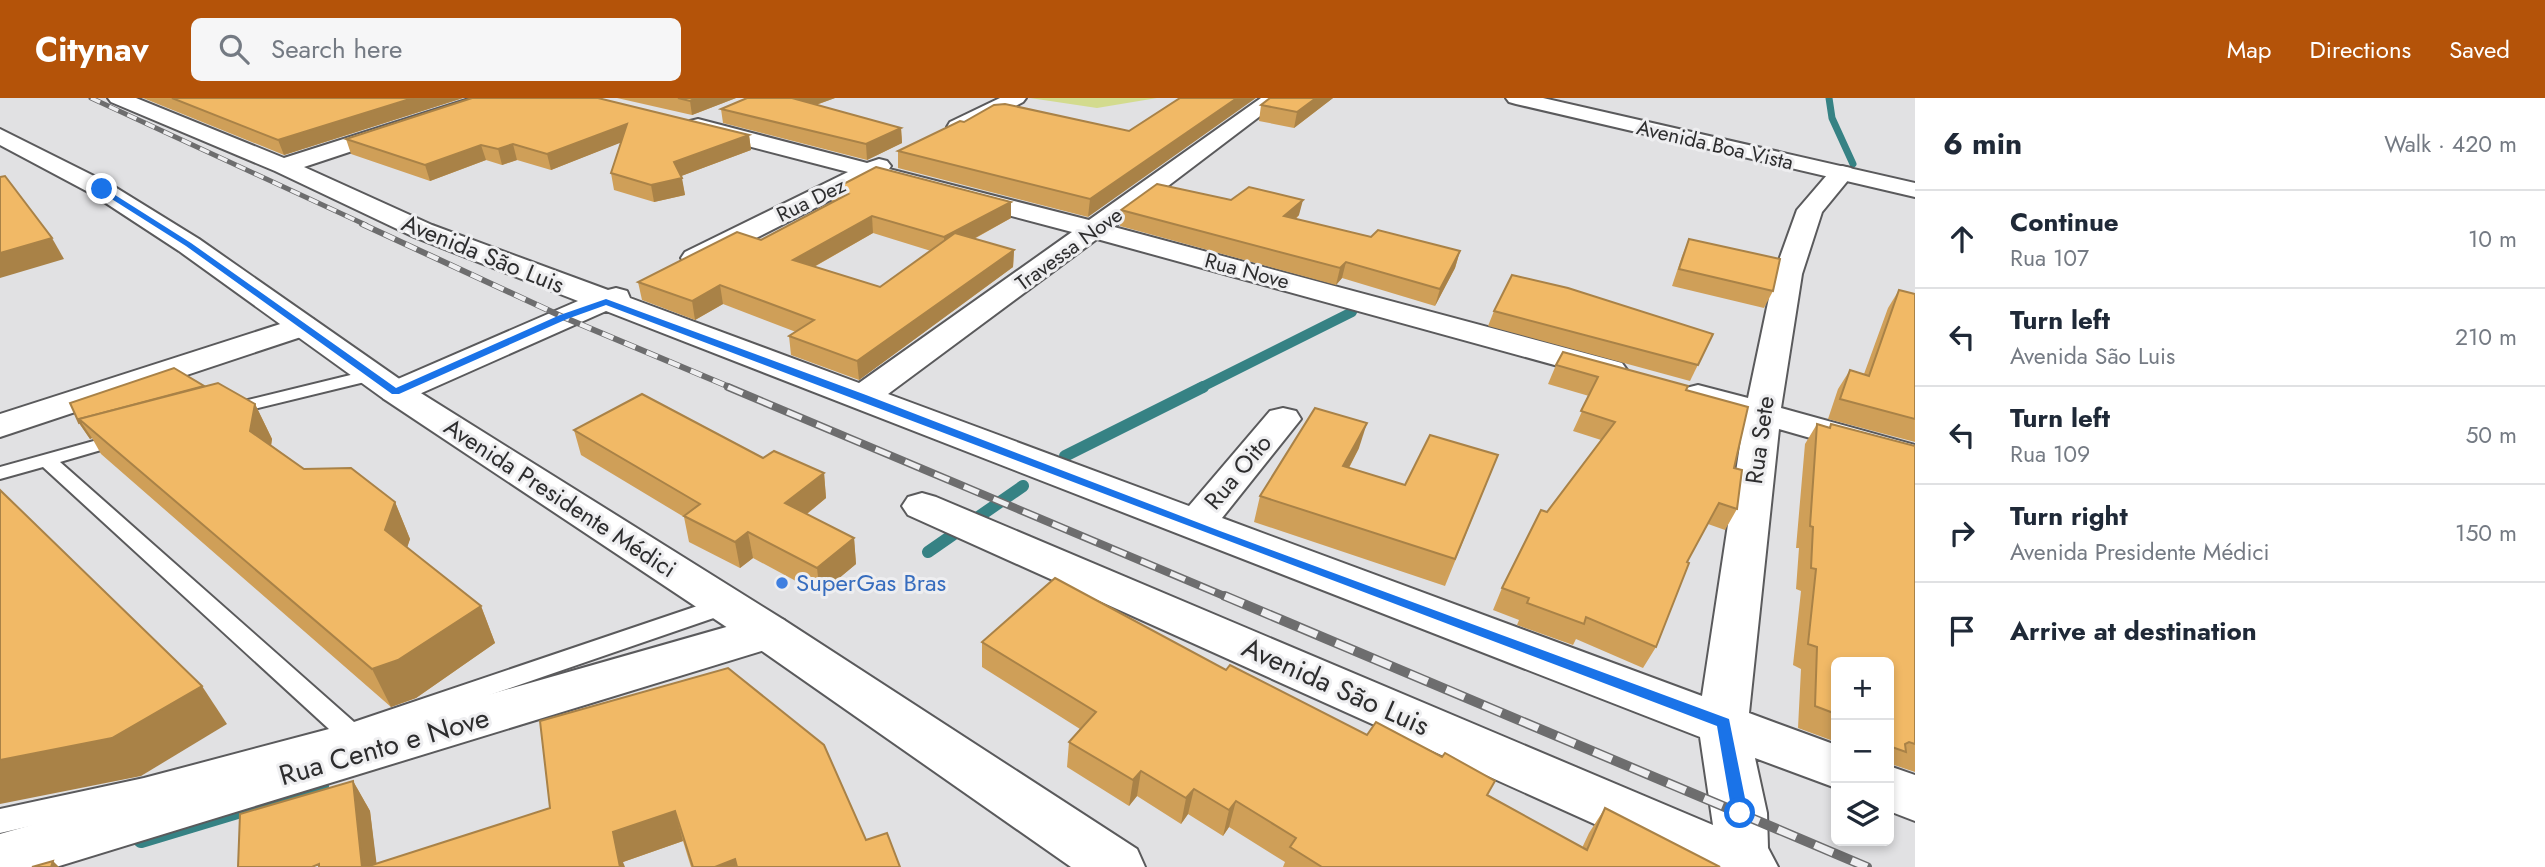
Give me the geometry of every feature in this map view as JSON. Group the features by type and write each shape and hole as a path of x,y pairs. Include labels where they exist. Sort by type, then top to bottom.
{"street":[{"name":"Avenida São Luis","path":"118,98 283,166 423,231 863,397 1194,526 1831,765"},
{"path":"283,166 493,98"},
{"path":"942,134 1016,98"},
{"name":"Travessa Nove","path":"863,397 1274,98"},
{"name":"Avenida Boa Vista","path":"1516,98 1915,190"},
{"name":"Rua Nove","path":"730,112 683,123 1096,230 1632,376"},
{"name":"Avenida Presidente Médici","path":"0,136 50,160 188,245 383,384 768,632 1116,867"},
{"name":"Rua Dez","path":"677,266 906,153"},
{"name":"Rua Sete","path":"1743,865 1740,813 1723,723 1763,413 1788,274 1810,210 1842,173"},
{"path":"383,384 606,302 642,284"},
{"path":"0,426 302,326"},
{"path":"1671,387 1915,457"},
{"name":"Rua Oito","path":"1194,526 1283,419"},
{"name":"Avenida São Luis","path":"952,519 1743,865"},
{"name":"Rua Cento e Nove","path":"0,859 768,632"},
{"path":"1894,790 1915,799"}],"lane":[{"path":"216,413 383,384"},
{"path":"0,473 141,433"},
{"path":"48,461 350,733"},
{"path":"0,821 144,789 350,733 726,605"}],"green space":[{"path":"1030,98 1157,98 1097,108"}],"building":[{"path":"172,98 413,98 278,140"},
{"path":"472,98 598,98 749,135 674,162 682,178 651,185 611,173 627,124 547,154 513,144 498,149 481,145 425,165 346,139"},
{"path":"747,98 792,98 901,128 866,144 721,109"},
{"path":"1180,98 1237,98 1090,199 898,151 960,121 964,122 994,105 1005,104 1129,131"},
{"path":"1270,98 1316,98 1297,112 1261,105"},
{"path":"876,167 1011,202 944,237 872,216 793,260 880,287 955,233 1014,250 857,361 789,336 814,320 720,285 692,301 638,282 737,232 761,240 848,194 832,190"},
{"path":"5,176 52,238 0,253 0,177"},
{"path":"1157,184 1231,200 1249,187 1303,200 1284,216 1371,237 1378,230 1460,251 1440,289 1346,262 1340,268 1121,210"},
{"path":"1689,239 1780,259 1773,291 1679,269"},
{"path":"1512,275 1568,288 1713,334 1698,365 1494,311"},
{"path":"1899,290 1915,294 1915,419 1840,399 1850,370 1869,376"},
{"path":"1563,352 1688,386 1686,390 1748,407 1734,468 1742,470 1737,509 1719,503 1687,562 1689,563 1656,647 1586,617 1584,624 1527,603 1529,598 1502,588 1541,510 1547,512 1615,422 1581,411 1598,377 1556,365"},
{"path":"174,368 204,386 79,419 79,423 70,403"},
{"path":"218,383 255,404 250,431 304,469 351,468 395,502 385,530 481,606 398,660 372,669 79,419"},
{"path":"642,394 763,458 774,451 824,473 785,503 854,538 817,568 748,532 735,542 684,516 700,504 574,430"},
{"path":"1315,408 1367,423 1343,466 1405,485 1430,435 1498,455 1455,559 1260,496"},
{"path":"1817,424 1830,428 1831,424 1915,446 1915,744 1905,744 1906,752 1894,748 1894,657 1831,657 1831,712 1815,706 1817,647 1808,644 1816,569 1811,568 1813,527 1810,526"},
{"path":"0,490 202,686 112,738 0,760"},
{"path":"1055,578 1226,670 1230,665 1367,735 1376,722 1442,757 1445,753 1495,781 1487,795 1587,850 1605,808 1720,867 1322,867 1290,847 1296,838 1236,801 1229,810 1194,789 1186,798 1141,771 1133,780 1069,742 1096,712 982,642"},
{"path":"728,668 824,745 866,840 887,833 900,867 737,867 735,859 715,867 693,867 675,811 613,832 620,867 366,867 550,808 540,721"},
{"path":"353,781 362,867 319,867 319,864 312,867 238,867 240,814"},
{"path":"53,861 51,867 32,867"}],"waterway":[{"path":"1829,98 1832,118 1853,164"},
{"path":"1200,388 1352,312"},
{"path":"1065,456 1203,387"},
{"path":"928,552 1023,486"},
{"path":"141,840 321,786"}],"railway":[{"path":"91,98 366,225"},
{"path":"362,224 563,317 732,388"},
{"path":"728,387 1229,598"},
{"path":"1225,596 1867,867"}],"place":[{"name":"SuperGas Bras","path":"782,583"}],"route":[{"path":"102,189 188,245 396,392 564,317 606,302 1723,723 1740,813"}]}
